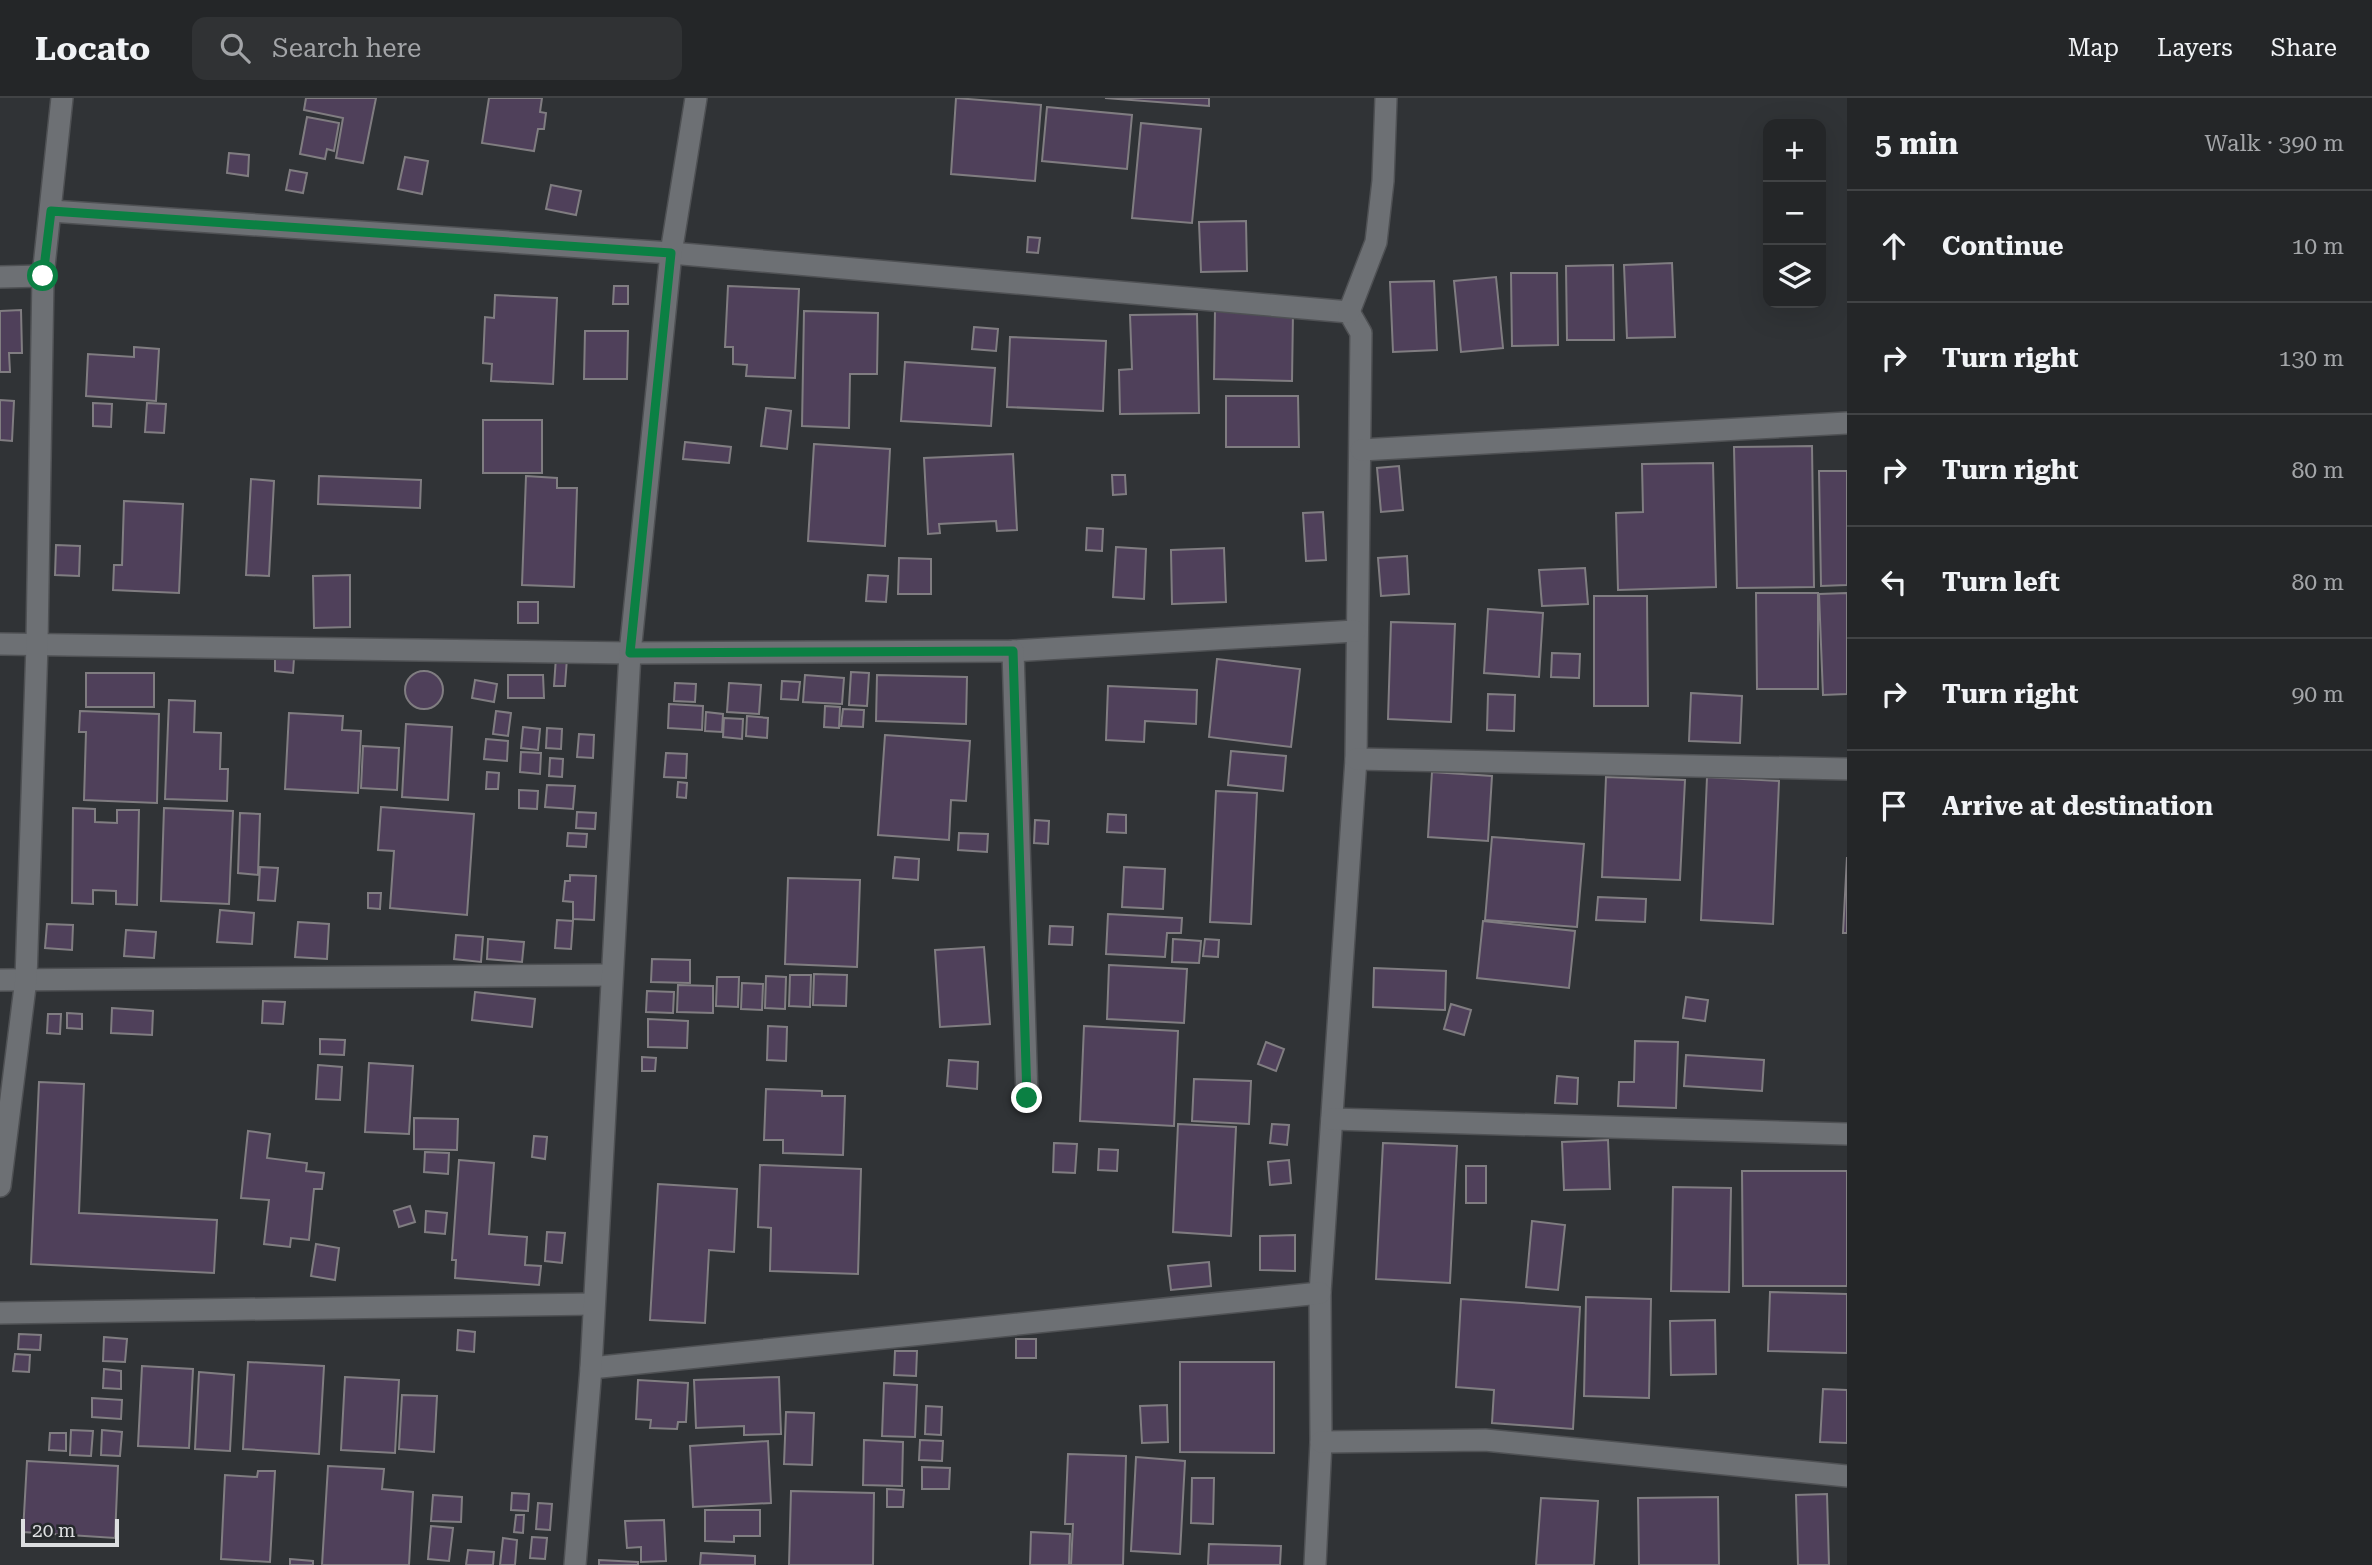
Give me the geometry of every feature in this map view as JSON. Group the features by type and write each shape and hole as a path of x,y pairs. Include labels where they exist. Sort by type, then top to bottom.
{"street":[{"path":"0,1186 26,979 37,644 43,276 62,98"},
{"path":"575,1565 591,1368 610,975 630,653 671,253 696,98"},
{"path":"1349,312 1376,242 1383,181 1386,98"},
{"path":"51,211 671,253 1349,312"},
{"path":"0,277 43,276"},
{"path":"1315,1565 1321,1442 1320,1293 1356,759 1355,631 1361,450 1361,333 1349,312"},
{"path":"1361,450 1847,423"},
{"path":"0,645 630,653 1013,651 1355,631"},
{"path":"1013,651 1027,1098"},
{"path":"1356,759 1847,769"},
{"path":"0,980 610,975"},
{"path":"1332,1119 1847,1134"},
{"path":"591,1368 1320,1293"},
{"path":"0,1313 594,1304"},
{"path":"1321,1442 1485,1440 1847,1476"}],"building":[{"path":"306,98 376,98 363,163 336,158 343,118 304,110"},
{"path":"489,98 542,98 540,112 546,113 544,129 538,129 534,151 482,143"},
{"path":"956,98 1041,105 1035,181 951,174"},
{"path":"1105,98 1209,98 1209,106"},
{"path":"1047,107 1132,115 1127,169 1042,161"},
{"path":"307,117 339,123 334,151 327,149 325,159 300,154"},
{"path":"1141,123 1201,129 1192,223 1132,218"},
{"path":"229,153 249,155 248,176 227,173"},
{"path":"405,157 428,161 422,194 398,189"},
{"path":"290,170 307,173 303,193 286,190"},
{"path":"551,185 581,191 576,215 546,209"},
{"path":"1246,221 1247,271 1201,272 1199,222"},
{"path":"1028,237 1040,238 1038,253 1027,252"},
{"path":"1672,263 1675,337 1627,338 1624,265"},
{"path":"1613,265 1614,340 1567,340 1566,266"},
{"path":"1511,273 1557,273 1558,345 1512,346"},
{"path":"1496,277 1503,348 1461,352 1454,281"},
{"path":"1434,281 1437,350 1393,352 1390,282"},
{"path":"614,286 628,286 628,304 613,304"},
{"path":"728,286 799,289 795,378 746,376 747,365 733,364 733,347 725,347"},
{"path":"495,295 557,298 553,384 491,381 492,364 483,363 485,317 494,318"},
{"path":"21,310 22,353 9,353 10,372 0,372 0,311"},
{"path":"1215,310 1293,312 1292,381 1214,379"},
{"path":"804,311 878,313 877,374 850,374 849,428 802,426"},
{"path":"1197,314 1199,413 1120,414 1119,370 1132,369 1130,315"},
{"path":"974,327 998,329 996,351 972,349"},
{"path":"585,331 628,331 627,379 584,379"},
{"path":"1010,337 1106,341 1103,411 1007,407"},
{"path":"134,347 159,349 156,401 86,396 88,354 134,357"},
{"path":"905,362 995,368 991,426 901,421"},
{"path":"1226,396 1298,396 1299,447 1226,447"},
{"path":"0,400 14,401 12,441 0,440"},
{"path":"93,403 112,404 111,427 93,426"},
{"path":"147,403 166,404 164,433 145,432"},
{"path":"766,408 791,411 787,449 761,446"},
{"path":"483,420 542,420 542,473 483,473"},
{"path":"685,442 731,447 729,463 683,459"},
{"path":"814,444 890,449 885,546 808,541"},
{"path":"1812,446 1814,587 1737,588 1734,447"},
{"path":"1013,454 1017,530 997,531 996,521 939,524 940,533 928,534 924,458"},
{"path":"1713,463 1716,587 1618,590 1616,513 1643,512 1642,464"},
{"path":"1399,466 1403,510 1381,512 1377,468"},
{"path":"1819,471 1847,471 1847,585 1821,586"},
{"path":"1112,475 1125,475 1126,494 1113,495"},
{"path":"319,476 421,480 420,508 318,504"},
{"path":"526,476 557,478 557,488 577,488 574,587 522,585"},
{"path":"251,479 274,481 269,576 246,575"},
{"path":"124,501 183,504 179,593 113,590 114,565 122,565"},
{"path":"1323,512 1326,560 1306,561 1303,513"},
{"path":"1087,528 1103,529 1102,551 1086,550"},
{"path":"56,545 80,546 79,576 55,575"},
{"path":"1116,547 1146,549 1144,599 1113,597"},
{"path":"1224,548 1226,602 1172,604 1171,550"},
{"path":"1407,556 1409,594 1381,596 1378,558"},
{"path":"899,558 931,559 931,594 898,594"},
{"path":"1585,568 1588,604 1542,606 1539,570"},
{"path":"350,575 350,627 314,628 313,576"},
{"path":"868,575 888,576 886,602 866,601"},
{"path":"1756,593 1818,593 1818,689 1757,689"},
{"path":"1847,593 1847,694 1823,695 1819,594"},
{"path":"1594,596 1647,596 1648,706 1594,706"},
{"path":"518,602 538,602 538,623 518,623"},
{"path":"1488,609 1543,613 1539,677 1484,673"},
{"path":"1391,622 1455,624 1451,722 1388,719"},
{"path":"1552,653 1580,654 1579,678 1551,677"},
{"path":"556,657 567,658 565,686 554,686"},
{"path":"275,658 294,659 293,673 275,671"},
{"path":"1217,659 1300,669 1291,747 1209,737"},
{"path":"424,671 437,677 443,690 437,703 424,709 411,703 405,690 411,677"},
{"path":"851,672 869,673 867,706 849,705"},
{"path":"86,673 154,673 154,707 86,707"},
{"path":"508,675 543,675 544,698 508,698"},
{"path":"805,675 844,678 842,704 803,702"},
{"path":"877,675 967,677 966,724 876,721"},
{"path":"475,680 497,684 494,702 472,698"},
{"path":"782,681 800,682 798,700 781,699"},
{"path":"675,683 696,684 695,702 674,701"},
{"path":"729,683 761,685 759,714 727,712"},
{"path":"1108,686 1197,690 1196,724 1145,721 1144,742 1106,740"},
{"path":"1691,693 1742,696 1740,743 1689,741"},
{"path":"1488,694 1515,695 1514,731 1487,730"},
{"path":"169,700 195,701 194,732 221,733 220,769 228,769 227,801 165,799"},
{"path":"669,704 703,706 702,730 668,728"},
{"path":"825,706 840,707 839,728 824,727"},
{"path":"843,709 864,710 863,727 841,726"},
{"path":"80,711 159,714 157,803 84,800 86,732 79,732"},
{"path":"496,711 511,713 508,736 493,734"},
{"path":"706,712 723,714 722,732 705,731"},
{"path":"289,713 343,716 342,730 361,731 358,793 285,789"},
{"path":"747,716 768,718 767,738 746,736"},
{"path":"724,718 743,719 742,739 723,737"},
{"path":"406,724 452,727 448,800 402,797"},
{"path":"523,727 540,729 538,750 521,748"},
{"path":"547,728 562,729 561,749 546,748"},
{"path":"579,734 594,735 593,758 577,757"},
{"path":"885,735 970,741 966,801 951,800 949,840 878,835"},
{"path":"486,739 508,741 507,761 484,759"},
{"path":"363,746 399,748 397,790 361,788"},
{"path":"1231,751 1286,756 1283,791 1228,785"},
{"path":"521,752 541,753 540,774 520,772"},
{"path":"666,753 687,754 686,778 664,777"},
{"path":"550,758 563,759 562,777 549,776"},
{"path":"487,772 499,773 498,789 486,789"},
{"path":"1432,772 1492,776 1488,841 1428,837"},
{"path":"1606,777 1685,780 1680,880 1602,877"},
{"path":"1707,777 1779,781 1773,924 1701,920"},
{"path":"678,782 687,783 686,798 677,797"},
{"path":"547,785 575,786 573,809 545,807"},
{"path":"519,790 538,791 537,809 519,808"},
{"path":"1216,791 1257,793 1251,924 1210,922"},
{"path":"381,807 474,814 467,915 390,908 394,851 378,850"},
{"path":"73,808 95,809 95,822 117,823 117,810 139,810 137,905 116,904 116,891 93,890 93,904 72,903"},
{"path":"164,808 233,811 229,904 161,901"},
{"path":"577,812 596,813 595,829 576,828"},
{"path":"240,813 260,814 258,875 238,873"},
{"path":"1108,814 1126,815 1126,833 1107,832"},
{"path":"1035,820 1049,821 1048,844 1034,843"},
{"path":"568,833 587,834 586,847 567,846"},
{"path":"959,833 988,834 987,852 958,850"},
{"path":"1492,837 1584,844 1577,927 1485,920"},
{"path":"895,857 919,859 918,880 893,878"},
{"path":"1847,857 1847,933 1843,933"},
{"path":"260,867 278,868 275,901 258,900"},
{"path":"1124,867 1165,869 1163,909 1122,907"},
{"path":"570,875 596,876 594,920 573,919 573,902 563,901 565,881 570,881"},
{"path":"788,878 860,880 857,967 785,964"},
{"path":"368,893 381,893 380,909 368,908"},
{"path":"1598,897 1646,899 1645,922 1596,920"},
{"path":"220,910 254,913 252,944 217,942"},
{"path":"1108,914 1182,918 1181,933 1167,933 1165,957 1106,954"},
{"path":"557,920 573,921 571,949 555,948"},
{"path":"1483,921 1575,931 1569,988 1477,978"},
{"path":"298,922 329,924 327,959 295,957"},
{"path":"47,924 73,925 72,950 45,948"},
{"path":"1050,926 1073,927 1072,945 1049,944"},
{"path":"126,930 156,932 154,958 124,956"},
{"path":"456,935 483,937 481,962 454,959"},
{"path":"488,939 524,942 522,962 487,959"},
{"path":"1173,939 1201,941 1199,963 1172,962"},
{"path":"1205,939 1219,940 1218,957 1203,956"},
{"path":"984,947 990,1024 940,1027 935,950"},
{"path":"652,959 690,960 690,983 651,982"},
{"path":"1109,965 1187,969 1184,1023 1107,1019"},
{"path":"1374,968 1446,971 1445,1010 1373,1007"},
{"path":"814,974 847,975 846,1006 813,1005"},
{"path":"790,975 811,975 810,1007 789,1006"},
{"path":"766,976 786,977 785,1009 765,1008"},
{"path":"717,977 739,977 738,1007 716,1006"},
{"path":"742,983 763,984 762,1010 741,1009"},
{"path":"678,985 713,986 713,1013 677,1012"},
{"path":"647,991 674,992 673,1013 646,1012"},
{"path":"475,992 535,999 532,1027 472,1020"},
{"path":"1686,997 1708,1000 1705,1021 1683,1018"},
{"path":"263,1001 285,1002 283,1024 262,1023"},
{"path":"1451,1004 1471,1010 1464,1035 1444,1029"},
{"path":"112,1008 153,1011 152,1035 111,1033"},
{"path":"67,1013 82,1014 82,1029 67,1028"},
{"path":"48,1014 61,1014 60,1034 47,1033"},
{"path":"648,1019 688,1021 687,1048 648,1047"},
{"path":"768,1026 787,1027 786,1061 767,1060"},
{"path":"1084,1026 1178,1031 1174,1126 1080,1121"},
{"path":"320,1039 345,1040 344,1055 320,1054"},
{"path":"1635,1041 1678,1042 1676,1108 1618,1106 1619,1082 1634,1082"},
{"path":"1266,1042 1284,1049 1276,1071 1258,1064"},
{"path":"1686,1055 1764,1060 1762,1091 1684,1086"},
{"path":"642,1057 656,1058 655,1071 642,1071"},
{"path":"949,1060 978,1062 977,1089 947,1086"},
{"path":"369,1063 413,1066 409,1134 365,1132"},
{"path":"318,1065 342,1067 340,1100 316,1099"},
{"path":"1557,1076 1578,1078 1577,1104 1555,1103"},
{"path":"1194,1079 1251,1081 1249,1124 1192,1121"},
{"path":"39,1082 84,1084 79,1213 217,1220 214,1273 31,1264"},
{"path":"766,1089 822,1091 822,1096 845,1096 843,1155 783,1153 783,1140 764,1140"},
{"path":"414,1118 458,1119 457,1150 414,1149"},
{"path":"1178,1124 1236,1127 1231,1236 1173,1232"},
{"path":"1272,1124 1289,1125 1287,1145 1270,1143"},
{"path":"248,1131 270,1134 267,1158 307,1163 306,1171 324,1173 322,1189 314,1189 309,1240 291,1238 290,1247 264,1244 269,1200 241,1198"},
{"path":"534,1136 547,1137 545,1159 532,1157"},
{"path":"1608,1140 1610,1189 1564,1190 1562,1142"},
{"path":"1054,1143 1077,1144 1075,1173 1053,1172"},
{"path":"1383,1143 1457,1146 1450,1283 1376,1279"},
{"path":"1099,1149 1118,1150 1117,1171 1098,1170"},
{"path":"425,1152 449,1153 448,1174 424,1172"},
{"path":"459,1160 494,1163 489,1234 527,1237 525,1265 541,1266 539,1285 455,1278 456,1260 452,1260"},
{"path":"1289,1160 1291,1183 1270,1185 1268,1162"},
{"path":"760,1165 861,1169 858,1274 770,1271 771,1228 758,1227"},
{"path":"1466,1166 1486,1166 1486,1203 1466,1203"},
{"path":"1742,1171 1847,1171 1847,1286 1743,1286"},
{"path":"658,1184 737,1189 734,1252 709,1250 705,1323 650,1320"},
{"path":"1673,1187 1731,1188 1729,1292 1671,1291"},
{"path":"410,1206 415,1222 399,1227 394,1211"},
{"path":"426,1211 447,1213 445,1234 425,1232"},
{"path":"1532,1221 1565,1225 1558,1290 1526,1287"},
{"path":"547,1232 565,1233 562,1263 545,1261"},
{"path":"1295,1235 1295,1271 1260,1270 1260,1236"},
{"path":"316,1244 339,1248 335,1280 311,1276"},
{"path":"1209,1262 1211,1286 1171,1290 1168,1266"},
{"path":"1770,1292 1847,1294 1847,1353 1768,1351"},
{"path":"1586,1297 1651,1299 1649,1398 1584,1396"},
{"path":"1461,1299 1580,1307 1573,1429 1492,1423 1494,1390 1456,1387"},
{"path":"1715,1320 1716,1374 1671,1375 1670,1321"},
{"path":"458,1330 475,1332 474,1352 457,1350"},
{"path":"19,1334 41,1335 40,1350 18,1349"},
{"path":"104,1337 127,1339 125,1362 103,1361"},
{"path":"1016,1339 1036,1339 1036,1358 1016,1358"},
{"path":"895,1351 917,1351 916,1376 894,1375"},
{"path":"15,1354 30,1355 29,1372 13,1371"},
{"path":"248,1362 324,1366 319,1454 243,1449"},
{"path":"1180,1362 1274,1362 1274,1453 1180,1452"},
{"path":"142,1366 193,1369 189,1448 138,1446"},
{"path":"104,1369 121,1371 121,1389 103,1388"},
{"path":"199,1372 234,1375 230,1451 195,1449"},
{"path":"345,1377 399,1380 395,1453 341,1450"},
{"path":"779,1377 781,1434 744,1435 744,1426 696,1428 694,1380"},
{"path":"638,1380 688,1383 686,1422 678,1422 677,1429 650,1428 651,1420 636,1419"},
{"path":"884,1383 917,1385 915,1437 882,1436"},
{"path":"1823,1389 1847,1390 1847,1443 1820,1442"},
{"path":"402,1395 437,1396 434,1452 399,1449"},
{"path":"92,1398 122,1400 121,1419 92,1417"},
{"path":"1167,1405 1168,1442 1142,1443 1140,1406"},
{"path":"926,1406 942,1407 941,1435 925,1434"},
{"path":"786,1412 814,1413 812,1465 784,1464"},
{"path":"71,1430 93,1431 91,1456 70,1455"},
{"path":"102,1430 122,1432 120,1456 101,1455"},
{"path":"50,1433 66,1433 66,1451 49,1450"},
{"path":"864,1440 903,1442 902,1486 863,1485"},
{"path":"920,1440 943,1441 942,1461 919,1460"},
{"path":"768,1441 771,1503 693,1507 690,1446"},
{"path":"1068,1454 1126,1456 1123,1565 1071,1565 1073,1524 1065,1524"},
{"path":"1136,1457 1185,1461 1180,1554 1131,1551"},
{"path":"27,1461 118,1466 115,1538 23,1532"},
{"path":"328,1466 384,1469 382,1489 413,1492 409,1565 322,1565"},
{"path":"922,1467 950,1468 949,1489 922,1489"},
{"path":"258,1471 275,1471 270,1562 221,1559 225,1475 257,1477"},
{"path":"1192,1478 1214,1478 1213,1524 1191,1523"},
{"path":"887,1489 904,1490 903,1507 887,1507"},
{"path":"791,1491 874,1493 873,1565 789,1565"},
{"path":"512,1493 529,1494 528,1511 511,1510"},
{"path":"1827,1494 1829,1565 1798,1565 1796,1495"},
{"path":"433,1495 462,1497 461,1522 431,1521"},
{"path":"1718,1497 1719,1565 1639,1565 1638,1498"},
{"path":"1541,1498 1598,1501 1594,1565 1536,1565"},
{"path":"538,1503 552,1504 550,1530 536,1529"},
{"path":"705,1510 760,1510 760,1536 734,1536 734,1542 705,1541"},
{"path":"516,1515 524,1515 523,1533 514,1532"},
{"path":"664,1520 666,1561 641,1562 641,1547 627,1548 625,1521"},
{"path":"431,1526 453,1528 449,1561 428,1559"},
{"path":"1031,1532 1070,1534 1069,1565 1030,1565"},
{"path":"532,1537 547,1538 545,1559 530,1558"},
{"path":"503,1538 517,1540 515,1565 500,1565"},
{"path":"1209,1544 1281,1546 1280,1565 1208,1565"},
{"path":"468,1550 494,1552 493,1565 466,1565"},
{"path":"701,1553 755,1556 755,1565 700,1565"},
{"path":"290,1559 313,1561 313,1565 290,1565"},
{"path":"599,1560 638,1562 638,1565 599,1565"}],"route":[{"path":"43,276 51,211 671,253 630,653 1013,651 1027,1098"}]}
